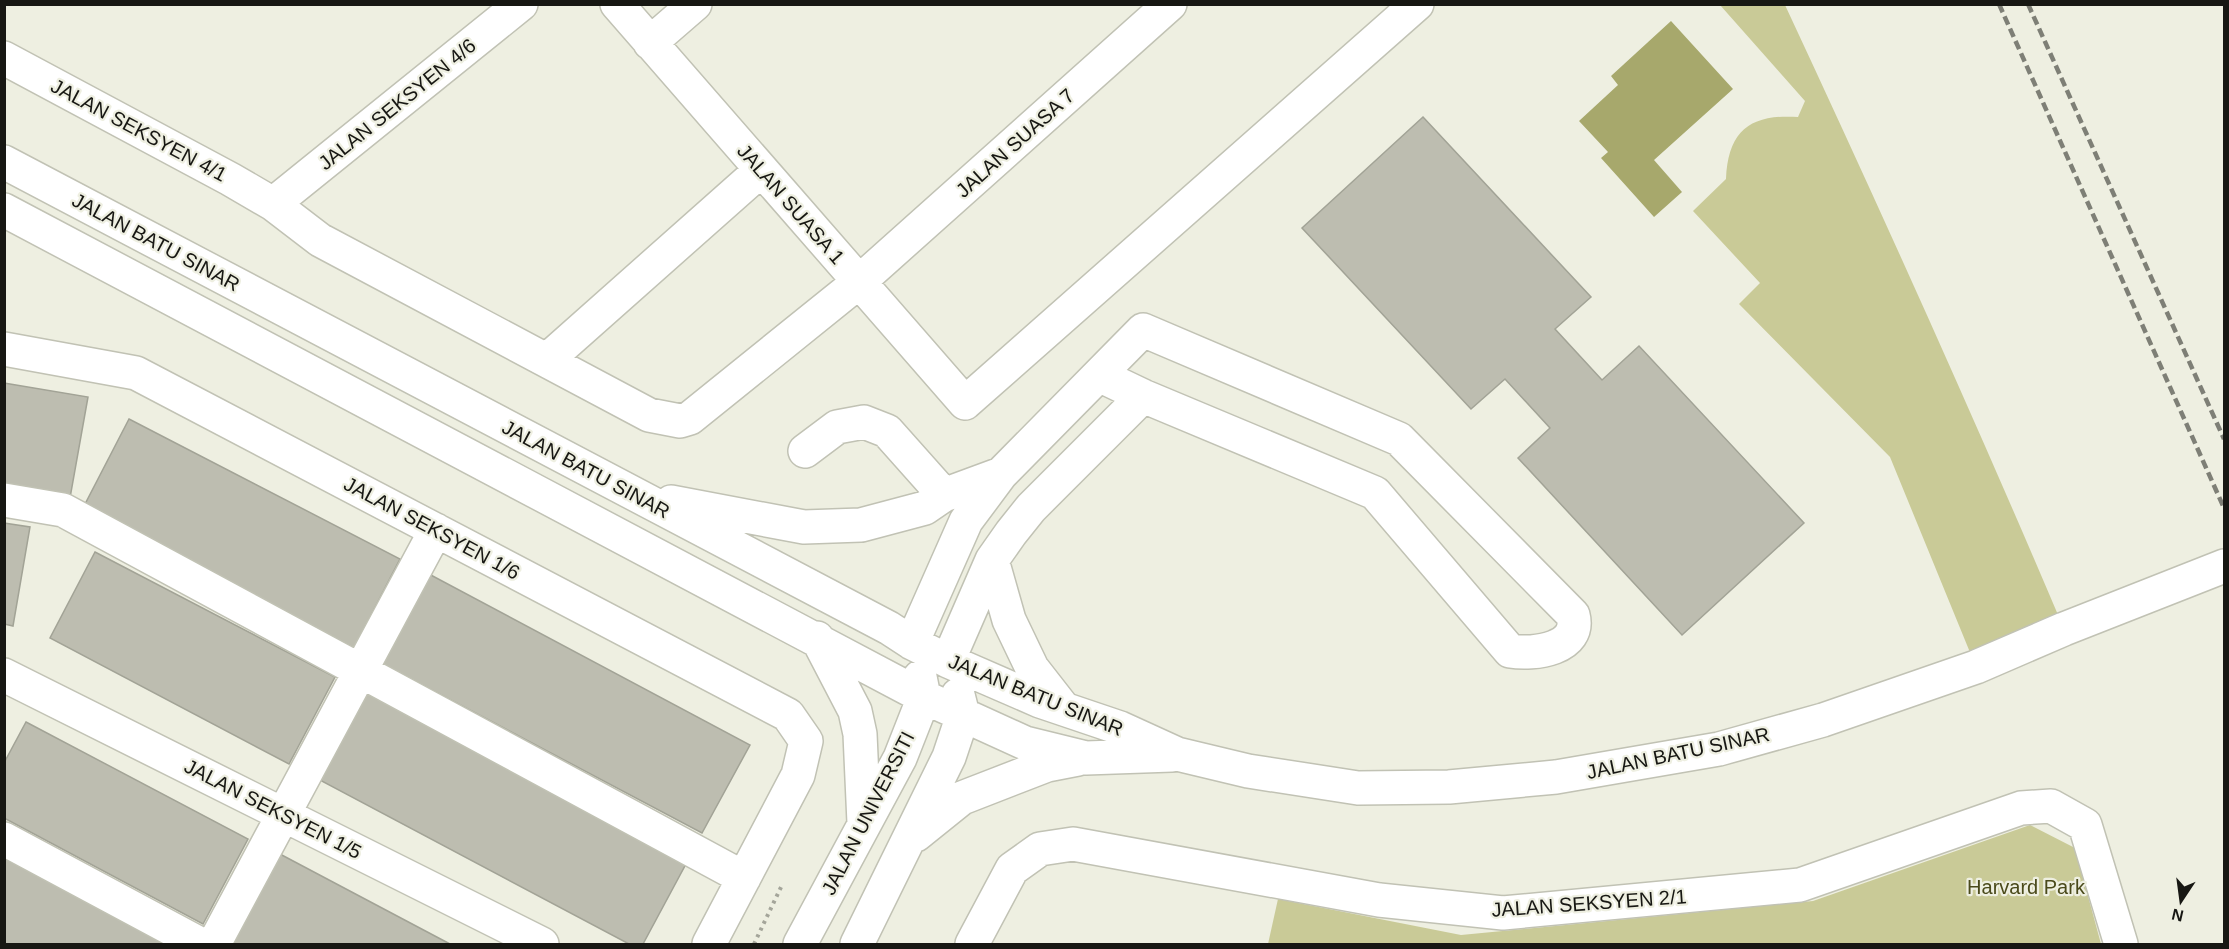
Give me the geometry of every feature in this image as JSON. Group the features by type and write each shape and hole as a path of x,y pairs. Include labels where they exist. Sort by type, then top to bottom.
{"street":[{"name":"JALAN SEKSYEN 4/6","path":"273,204 521,4"},
{"name":"JALAN SUASA 1","path":"617,4 965,403 1417,4"},
{"path":"650,43 694,4"},
{"name":"JALAN SUASA 7","path":"547,360 649,415 680,421 690,418 860,281 1170,4"},
{"name":"JALAN SEKSYEN 4/1","path":"4,58 230,178 273,204 320,240 547,360"},
{"name":"JALAN BATU SINAR","path":"4,162 948,661 1040,701 1120,728 1177,754 1248,771 1358,788 1449,786 1556,777 1719,749 1823,720 1976,667 2224,566"},
{"path":"547,360 761,170"},
{"name":"JALAN BATU SINAR","path":"4,210 963,715 1025,743 1086,758 1177,754"},
{"path":"924,696 912,643 966,520 1001,474 1143,330 1399,439 1573,615 1575,624 1572,633 1565,641 1548,650 1524,653 1510,651 1375,493 1143,396 1099,375"},
{"name":"JALAN SEKSYEN 1/6","path":"4,349 136,373 788,715 806,741 798,775 710,945"},
{"path":"857,945 949,757 963,715 948,661 992,560 1031,508 1143,396"},
{"path":"805,452 837,427 864,422 887,432 944,495"},
{"path":"637,495 804,527 861,525 925,508 944,495 1001,474"},
{"path":"4,500 63,510 744,878"},
{"path":"214,945 436,530"},
{"path":"992,560 1009,620 1032,668 1064,709"},
{"path":"817,638 855,711 860,734 864,825"},
{"name":"JALAN SEKSYEN 1/5","path":"4,675 542,945"},
{"name":"JALAN UNIVERSITI","path":"800,945 900,758 924,696"},
{"path":"910,840 962,798 1047,765 1086,758"},
{"name":"JALAN SEKSYEN 2/1","path":"972,945 1012,868 1040,849 1073,844 1379,900 1503,913 1800,885 2021,808 2051,806 2085,825 2121,945"},
{"path":"4,839 200,945"}],"green space":[{"path":"1720,5 1785,5 1927,316 2064,629 1976,667 1890,457 1739,304 1760,283 1693,211 1726,179 1731,148 1745,128 1767,119 1798,117 1805,101"},
{"name":"Harvard Park","path":"2030,825 2075,848 2101,944 1268,944 1278,899 1461,935 1813,901"}],"shaded area":[{"path":"1671,21 1733,89 1654,160 1682,192 1654,217 1601,158 1608,152 1579,121 1618,85 1611,76"}],"building":[{"path":"1423,117 1591,297 1555,329 1602,380 1639,346 1804,523 1682,635 1518,458 1550,428 1505,379 1471,409 1302,228"},
{"path":"4,383 88,397 70,498 4,486"},
{"path":"129,419 400,559 354,648 83,508"},
{"path":"4,523 30,527 13,626 4,624"},
{"path":"95,552 335,677 289,764 50,638"},
{"path":"427,573 750,745 702,833 379,662"},
{"path":"364,689 687,862 643,944 629,944 316,778"},
{"path":"26,722 248,839 203,924 4,818 4,763"},
{"path":"278,853 450,944 236,944 231,942"},
{"path":"4,858 168,944 4,944"}],"railway":[{"path":"1999,4 2224,508"},
{"path":"2028,4 2224,439"}]}
